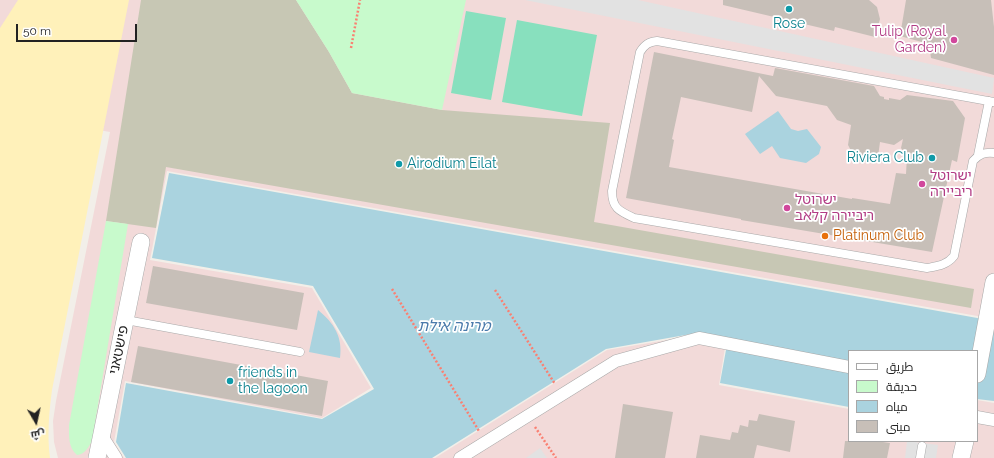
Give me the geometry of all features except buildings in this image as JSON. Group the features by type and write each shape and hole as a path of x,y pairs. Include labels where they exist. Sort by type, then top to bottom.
{"street":[{"name":"פישטאני","path":"98,458 141,242"},
{"path":"978,369 994,282"},
{"path":"460,458 616,361 698,338 848,368"},
{"path":"978,417 994,420"},
{"path":"102,436 116,458"}],"lane":[{"path":"657,41 992,102 978,155 973,161 954,256 949,262 927,268 634,218 616,208 612,200 612,191 640,52 643,46 648,42 657,41"},
{"path":"978,155 988,152 994,153"},
{"path":"126,320 300,352"},
{"path":"920,458 922,446"}],"path":[{"path":"351,48 360,0"},
{"path":"392,289 486,442"},
{"path":"495,290 562,395"},
{"path":"528,416 556,458"}],"shaded area":[{"path":"0,0 994,0 994,319 167,171 150,260 312,288 371,388 322,418 125,381 114,442 124,458 58,458 54,442 53,421 56,401 110,132 0,113"},
{"path":"141,0 296,0 329,52 352,93 442,110 610,123 594,222 974,289 971,308 166,167 156,228 106,221"},
{"path":"525,0 638,0 994,78 992,94"},
{"path":"691,336 726,341 719,385 848,409 848,442 978,442 978,400 994,403 994,458 435,458 607,350"},
{"path":"907,442 938,445 936,458 905,458"},
{"path":"540,448 547,458 526,458"}],"sand":[{"path":"18,0 129,0 52,390 49,424 50,458 0,458 0,28"}],"green space":[{"path":"296,0 466,0 442,110 352,93 329,52"},
{"path":"466,11 506,18 491,100 451,93"},
{"path":"517,20 597,35 582,116 502,102"},
{"path":"106,221 128,224 92,441 84,452 77,455 72,449 69,437 69,425"}],"water":[{"path":"778,111 791,129 798,131 807,129 821,147 819,154 806,163 780,158 772,146 760,154 745,134"},
{"name":"מרינה אילת","path":"169,173 994,321 994,401 978,399 978,350 848,350 848,407 720,383 728,339 691,334 606,349 432,458 126,458 116,442 126,383 322,419 374,389 313,286 152,258"},
{"path":"318,310 333,325 339,337 341,350 340,358 309,352"}],"place":[{"name":"Rose","path":"789,9"},
{"name":"Tulip (Royal Garden)","path":"954,40"},
{"name":"Riviera Club","path":"932,158"},
{"name":"Airodium Eilat","path":"399,164"},
{"name":"ישרוטל ריביירה","path":"922,184"},
{"name":"ישרוטל ריביירה קלאב","path":"787,208"},
{"name":"Platinum Club","path":"825,236"},
{"name":"friends in the lagoon","path":"230,381"}]}
